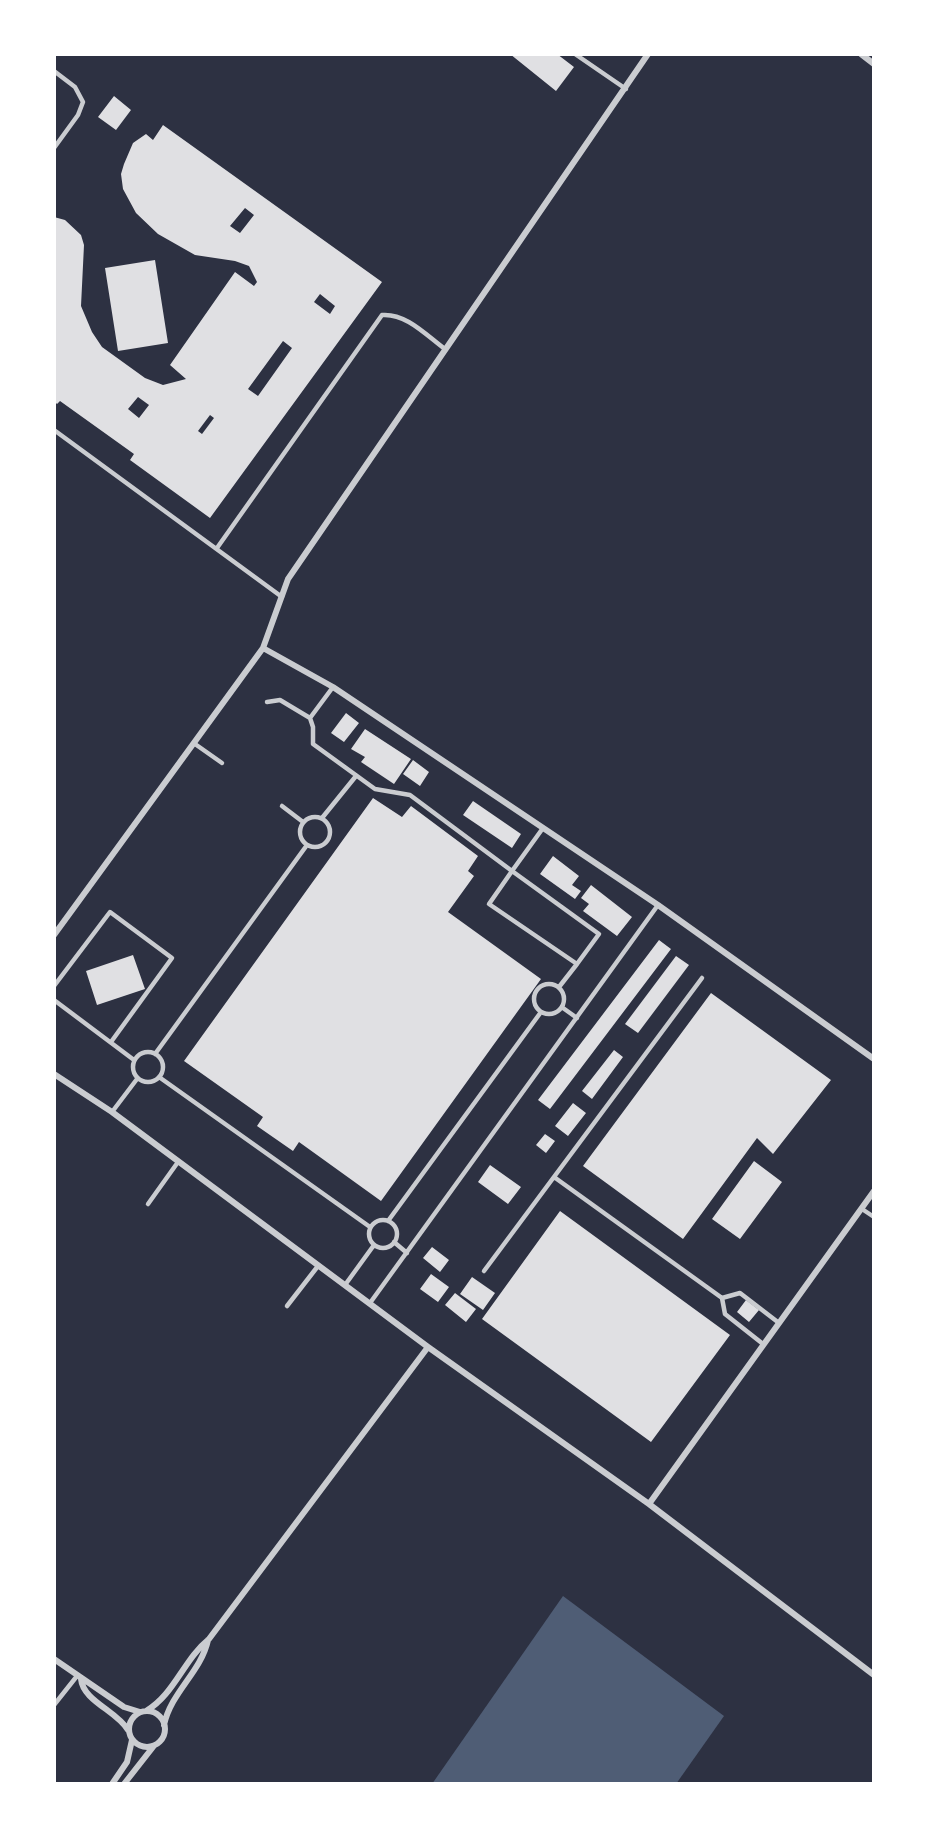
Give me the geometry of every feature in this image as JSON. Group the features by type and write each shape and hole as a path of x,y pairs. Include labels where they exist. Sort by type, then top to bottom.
{"street":[{"path":"54,935 263,648 288,579 648,54"},
{"path":"861,54 874,64"},
{"path":"263,648 333,687 658,904 874,1059"},
{"path":"54,1074 112,1112 428,1347 649,1504 874,1675"},
{"path":"649,1504 874,1191"},
{"path":"129,1732 132,1718 159,1702 193,1654 208,1639 428,1347"},
{"path":"123,1784 163,1737 171,1702 200,1661 208,1639"},
{"path":"54,1659 124,1707 158,1715 164,1725"},
{"path":"79,1677 86,1691 118,1717 132,1740 127,1762 112,1784"},
{"path":"132,1740 140,1745 154,1745"}],"lane":[{"path":"575,54 626,89"},
{"path":"54,71 75,87 83,102 78,115 54,148"},
{"path":"218,548 382,315 391,314 408,321 445,349"},
{"path":"54,430 282,597"},
{"path":"333,687 310,718 313,744 375,789 410,795 599,934 559,987"},
{"path":"267,702 280,700 310,718"},
{"path":"195,744 222,763"},
{"path":"322,818 356,776"},
{"path":"282,806 303,822"},
{"path":"310,817 322,818 329,827 328,839 319,846 308,845 300,836 303,822 310,817"},
{"path":"543,828 489,904 577,964"},
{"path":"155,1054 308,845"},
{"path":"370,1303 658,904"},
{"path":"54,986 110,912 171,958 111,1042"},
{"path":"484,1271 702,978"},
{"path":"549,984 559,987 565,996 563,1008 555,1014 541,1012 534,1002 537,989 549,984"},
{"path":"54,1000 134,1060"},
{"path":"563,1008 577,1018"},
{"path":"388,1221 541,1012"},
{"path":"141,1053 155,1054 163,1066 159,1077 148,1082 137,1079 132,1070 134,1060 141,1053"},
{"path":"159,1077 370,1227"},
{"path":"112,1112 137,1079"},
{"path":"148,1204 178,1162"},
{"path":"554,1177 722,1298 724,1314 763,1344"},
{"path":"862,1209 874,1217"},
{"path":"370,1227 380,1220 388,1221 396,1231 394,1242"},
{"path":"370,1227 370,1238 374,1245 383,1248 394,1242"},
{"path":"394,1242 408,1253"},
{"path":"345,1285 374,1245"},
{"path":"287,1306 318,1266"},
{"path":"722,1298 740,1293 779,1323"},
{"path":"54,1705 79,1677"}],"water":[{"path":"563,1596 724,1716 676,1784 432,1784"}],"building":[{"path":"510,54 557,54 574,67 556,91"},
{"path":"114,96 131,110 116,130 98,117"},
{"path":"163,125 382,282 210,518 130,460 134,454 60,401 57,404 54,401 54,217 65,220 81,235 84,245 81,306 92,332 102,347 145,378 163,385 186,379 170,365 235,272 254,286 257,282 249,266 235,261 195,255 158,234 136,213 123,189 121,174 133,143 146,134 153,140","holes":["245,208 254,215 240,233 230,226","320,294 335,306 330,314 314,302","283,341 292,348 258,396 248,389","138,397 149,405 139,418 128,409","210,415 214,418 202,434 198,431"]},
{"path":"155,260 168,343 118,351 105,268"},
{"path":"346,713 359,723 344,742 331,733"},
{"path":"365,729 411,759 394,784 361,762 365,757 351,749"},
{"path":"413,760 429,772 420,786 403,774"},
{"path":"373,798 402,817 411,806 478,856 468,871 474,876 448,912 541,979 381,1201 299,1142 293,1151 257,1126 263,1117 184,1061"},
{"path":"473,801 521,834 512,848 463,815"},
{"path":"553,856 579,876 572,885 581,891 575,899 540,874"},
{"path":"591,885 632,917 617,936 583,911 589,904 581,898"},
{"path":"659,940 671,949 550,1109 538,1100"},
{"path":"133,955 145,989 97,1005 86,971"},
{"path":"676,956 689,965 638,1033 625,1024"},
{"path":"711,993 831,1080 773,1154 757,1138 683,1239 583,1166"},
{"path":"614,1050 623,1057 592,1099 582,1091"},
{"path":"573,1103 586,1113 568,1136 555,1126"},
{"path":"545,1134 555,1141 546,1153 536,1145"},
{"path":"754,1161 782,1182 740,1239 712,1219"},
{"path":"490,1165 521,1187 508,1204 478,1182"},
{"path":"560,1211 730,1335 651,1442 482,1319"},
{"path":"432,1247 449,1260 440,1272 423,1258"},
{"path":"431,1274 449,1287 438,1302 420,1289"},
{"path":"472,1277 495,1293 483,1310 460,1294"},
{"path":"455,1293 476,1309 466,1322 445,1305"},
{"path":"746,1300 759,1310 749,1322 737,1312"}]}
